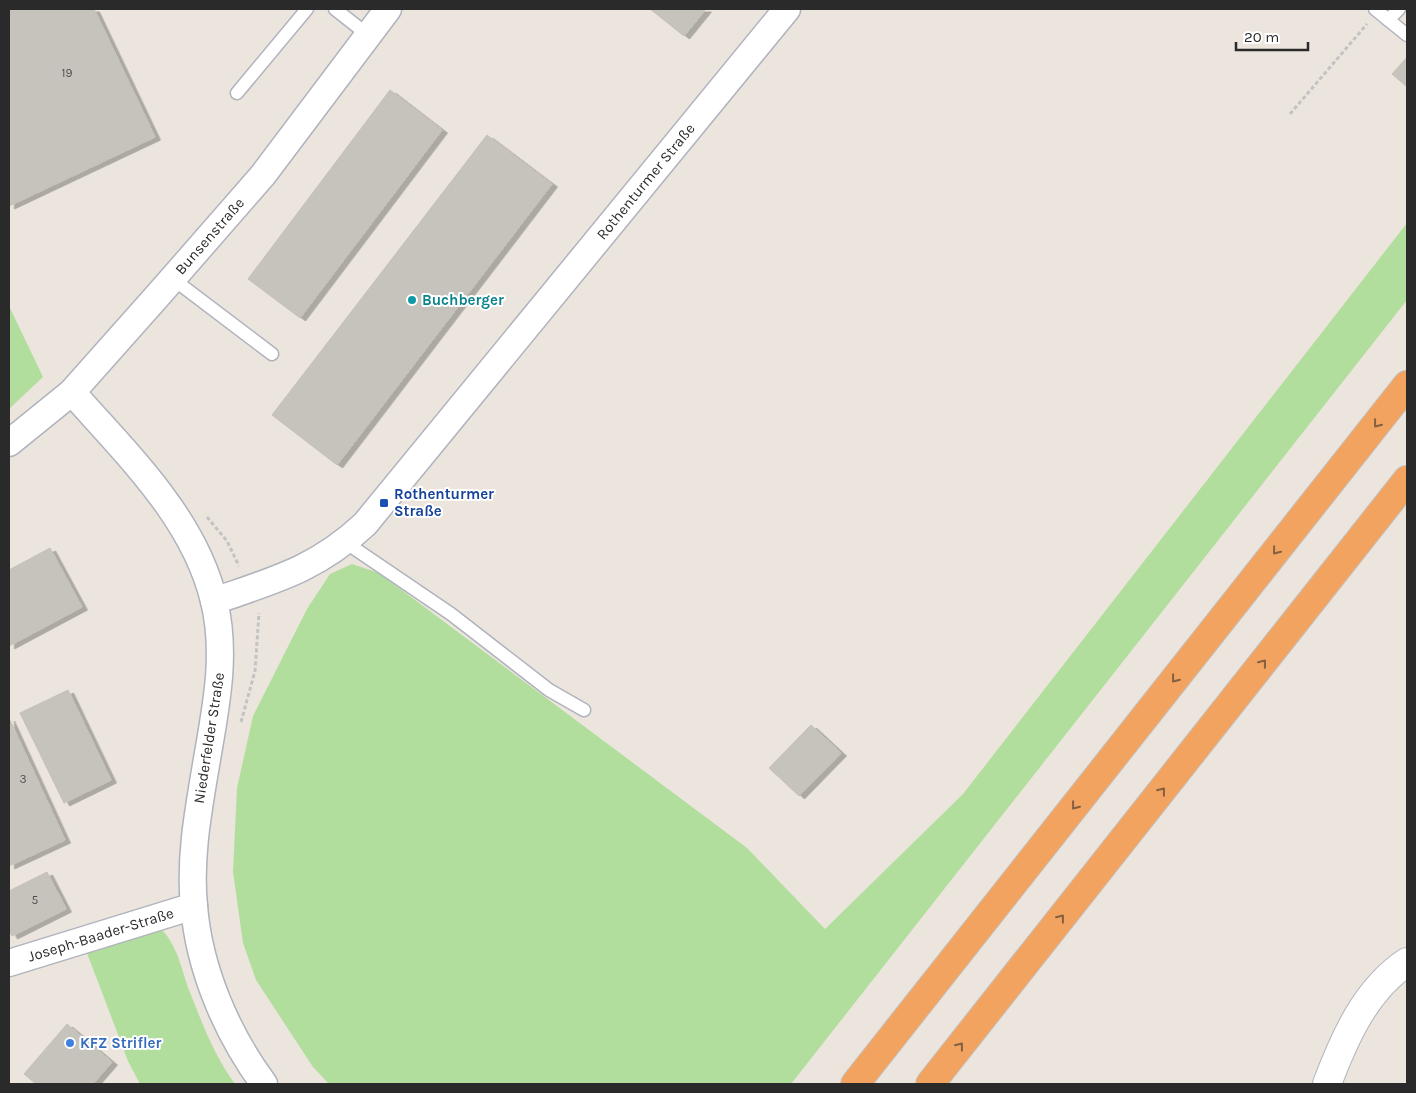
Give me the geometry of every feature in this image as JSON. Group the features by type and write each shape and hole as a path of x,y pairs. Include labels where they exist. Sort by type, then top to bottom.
{"highway":[{"path":"855,1084 1407,386"},
{"path":"930,1084 1407,480"}],"street":[{"name":"Bunsenstraße","path":"9,443 72,392 173,279 263,175 388,9"},
{"name":"Rothenturmer Straße","path":"214,600 284,577 316,562 345,542 384,503 787,9"},
{"name":"Niederfelder Straße","path":"72,392 151,482 174,513 203,570 214,600 220,645 220,679 198,812 193,862 194,906 208,974 218,1001 234,1037 264,1084"},
{"name":"Joseph-Baader-Straße","path":"9,963 194,906"},
{"path":"1327,1084 1339,1051 1357,1016 1378,988 1407,962"}],"lane":[{"path":"236,92 307,9"},
{"path":"335,9 368,35"},
{"path":"1388,20 1399,9"},
{"path":"1376,11 1407,35"},
{"path":"173,279 272,354"},
{"path":"345,542 451,614 549,690 584,710"}],"path":[{"path":"1290,114 1376,11"},
{"path":"203,570 246,564"}],"green space":[{"path":"1407,223 1407,300 791,1084 329,1084 313,1067 256,980 243,943 233,872 237,788 253,716 307,609 330,574 352,564 379,573 747,848 825,929 963,794"},
{"path":"9,306 43,377 9,409"},
{"path":"162,930 172,943 209,1038 235,1084 140,1084 128,1061 87,953"}],"building":[{"path":"9,9 94,9 155,137 9,206"},
{"path":"650,9 706,9 684,36"},
{"path":"1407,57 1407,87 1392,74"},
{"path":"390,90 442,130 300,318 248,279"},
{"name":"Buchberger","path":"487,135 552,184 337,465 272,415"},
{"path":"50,548 82,607 9,646 9,570"},
{"path":"68,690 111,780 64,803 20,713"},
{"path":"9,718 65,840 9,866"},
{"path":"811,725 841,753 799,796 769,768"},
{"path":"47,872 66,909 12,936 9,930 9,891"},
{"name":"KFZ Strifler","path":"67,1024 112,1062 93,1084 36,1084 24,1074"}],"place":[{"name":"Buchberger","path":"412,300"},
{"name":"Rothenturmer Straße","path":"384,503"},
{"name":"KFZ Strifler","path":"70,1043"}]}
